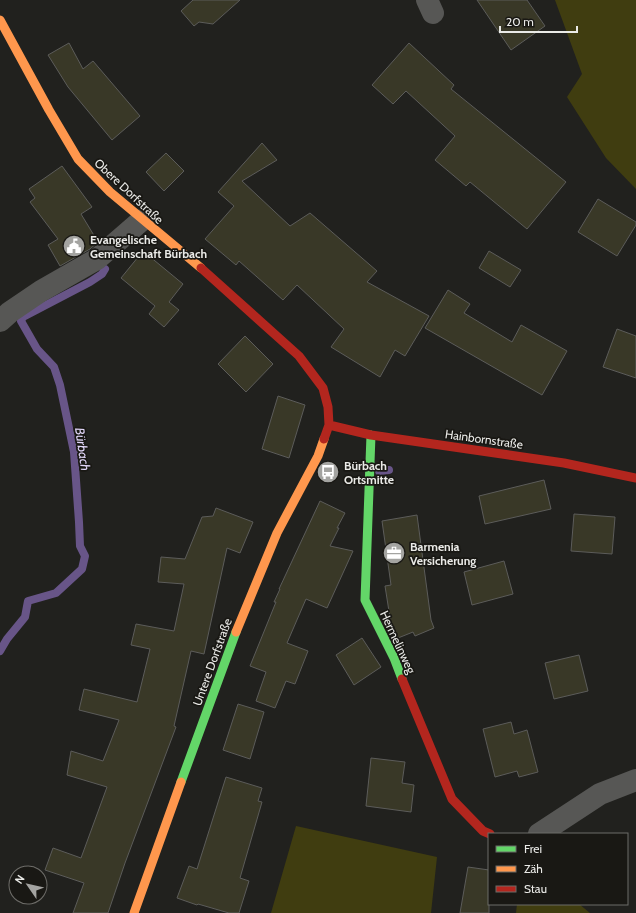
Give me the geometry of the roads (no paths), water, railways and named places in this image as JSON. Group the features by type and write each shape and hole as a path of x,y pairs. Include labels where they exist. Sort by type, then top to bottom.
{"street":[{"name":"Obere Dorfstraße","path":"0,20 49,110 78,159 110,192 214,279 299,356 324,388 328,406 329,425"},
{"path":"0,321 10,312 41,291 97,259 142,220"},
{"name":"Hainbornstraße","path":"329,425 371,435 564,463 636,478"},
{"name":"Untere Dorfstraße","path":"134,913 214,690 246,606 277,533 318,456 329,425"},
{"name":"Hermelinweg","path":"371,435 365,600 394,658 452,799 483,830 488,833"},
{"path":"541,833 600,794 636,780"}],"waterway":[{"name":"Bürbach","path":"0,651 7,639 25,617 28,601 56,593 82,569 85,556 80,546 74,452 60,385 54,367 37,349 21,321 23,317 90,282 102,274 105,269"},
{"path":"379,471 389,470"}],"place":[{"name":"Evangelische Gemeinschaft Bürbach","path":"74,246"},
{"name":"Bürbach Ortsmitte","path":"328,472"},
{"name":"Barmenia Versicherung","path":"394,553"}]}
